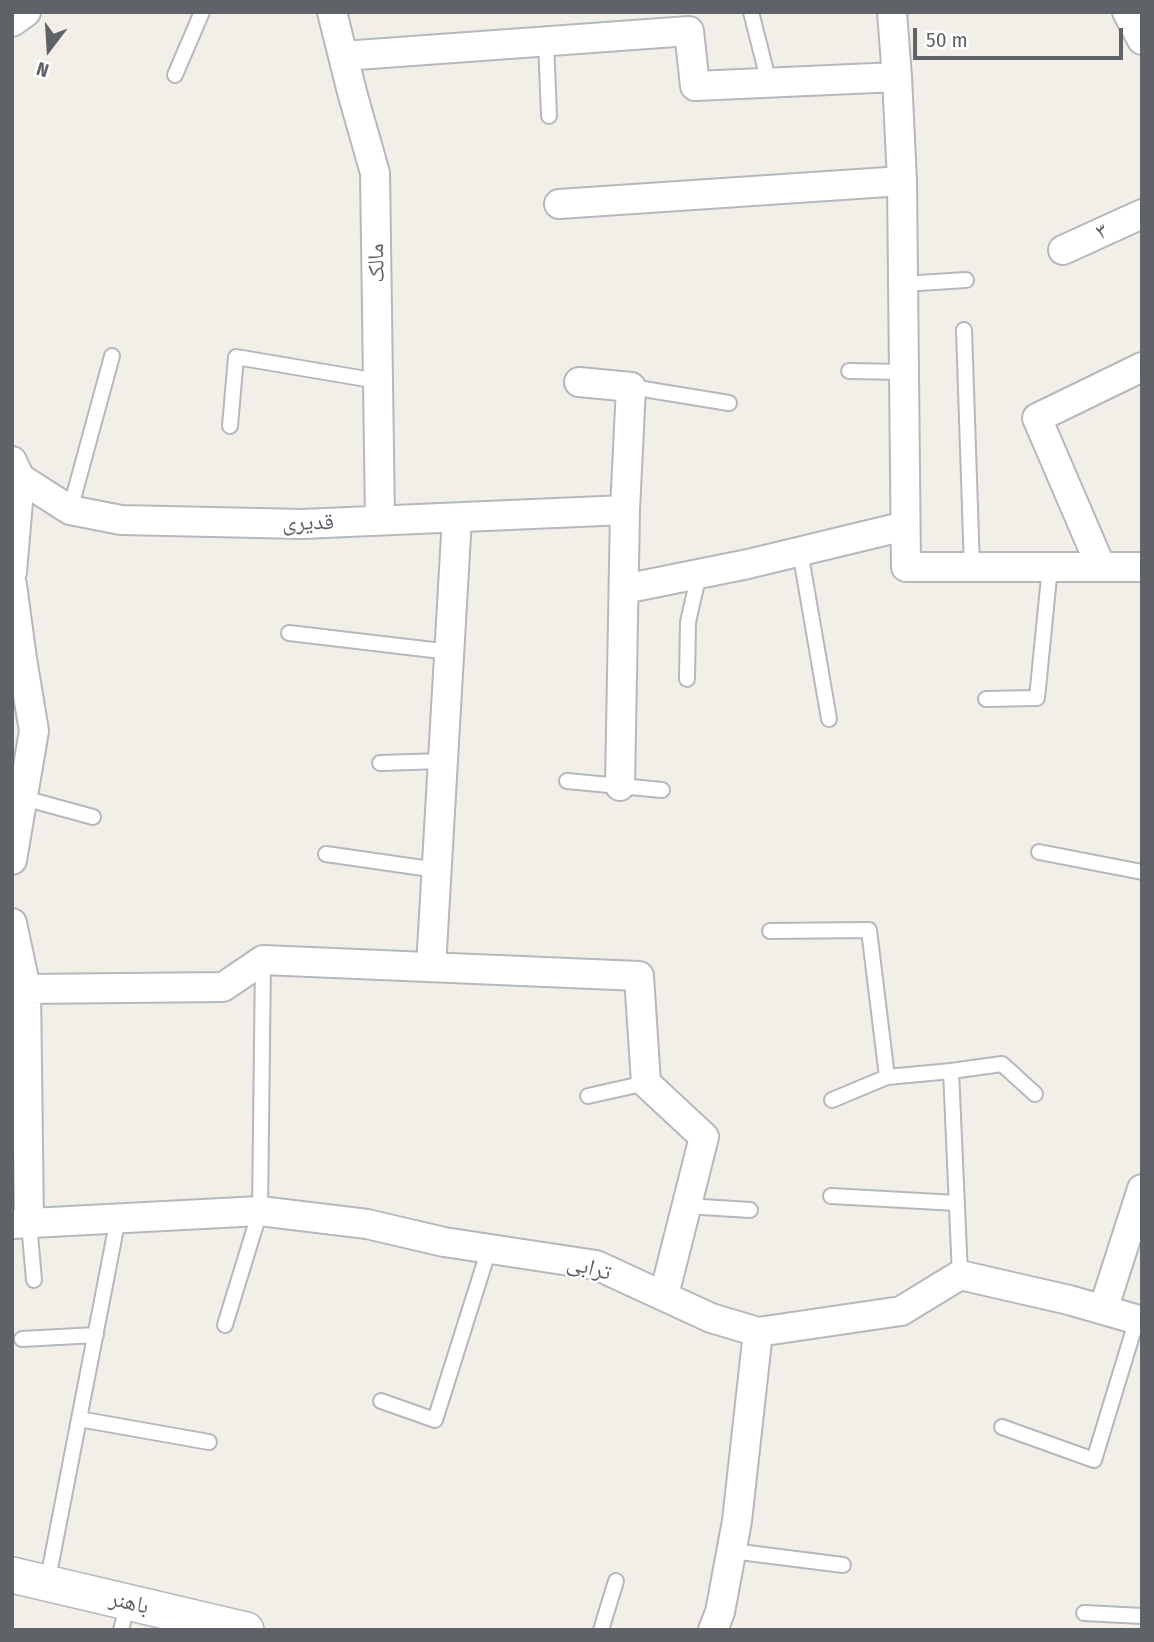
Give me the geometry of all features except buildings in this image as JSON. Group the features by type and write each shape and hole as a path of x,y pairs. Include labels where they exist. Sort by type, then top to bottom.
{"street":[{"path":"12,22 26,12"},
{"path":"892,12 902,181 906,567 1142,567"},
{"path":"1127,12 1142,40"},
{"name":"مالک","path":"330,13 375,173 380,520"},
{"path":"343,57 689,31 695,86 897,77"},
{"path":"559,204 902,181"},
{"name":"۳","path":"1063,250 1142,214"},
{"path":"1101,568 1037,418 1142,367"},
{"path":"579,382 631,387 625,510 620,786"},
{"path":"12,572 16,469"},
{"name":"قدیری","path":"16,469 70,510 121,520 302,524 625,510"},
{"path":"431,967 457,518"},
{"path":"624,589 748,564 905,526"},
{"path":"12,585 15,631 34,731 18,797 12,860"},
{"path":"12,923 26,989 19,1052 20,1224"},
{"path":"26,989 223,987 263,960 639,976 646,1083 704,1137 664,1295"},
{"path":"1104,1310 1142,1189"},
{"name":"ترابی","path":"20,1224 260,1211 367,1224 444,1242 596,1265 711,1318 758,1332 901,1311 960,1275"},
{"path":"960,1275 1069,1300 1139,1320"},
{"path":"713,1630 720,1612 737,1521 758,1332"},
{"name":"باهنر","path":"12,1575 47,1584 124,1616 246,1630"}],"lane":[{"path":"175,75 202,12"},
{"path":"751,12 769,83"},
{"path":"546,41 549,116"},
{"path":"903,284 966,280"},
{"path":"964,330 972,568"},
{"path":"70,510 111,356"},
{"path":"230,426 236,357 378,381"},
{"path":"849,372 904,372"},
{"path":"631,387 729,403"},
{"path":"800,551 828,719"},
{"path":"986,699 1037,698 1050,568"},
{"path":"687,679 688,622 699,574"},
{"path":"289,634 450,652"},
{"path":"380,763 443,761"},
{"path":"568,781 662,790"},
{"path":"18,797 93,817"},
{"path":"1039,852 1142,872"},
{"path":"326,854 437,870"},
{"path":"770,931 869,930 887,1077"},
{"path":"225,1325 260,1211 263,960"},
{"path":"832,1100 887,1077 1002,1064 1035,1094"},
{"path":"951,1071 960,1275"},
{"path":"588,1096 646,1083"},
{"path":"831,1196 957,1203"},
{"path":"686,1206 750,1210"},
{"path":"47,1584 118,1218"},
{"path":"20,1224 34,1280"},
{"path":"381,1401 435,1420 489,1249"},
{"path":"1002,1427 1094,1460 1139,1320"},
{"path":"22,1339 96,1335"},
{"path":"79,1419 209,1442"},
{"path":"732,1551 843,1565"},
{"path":"601,1630 617,1581"},
{"path":"1084,1613 1142,1616"}]}
